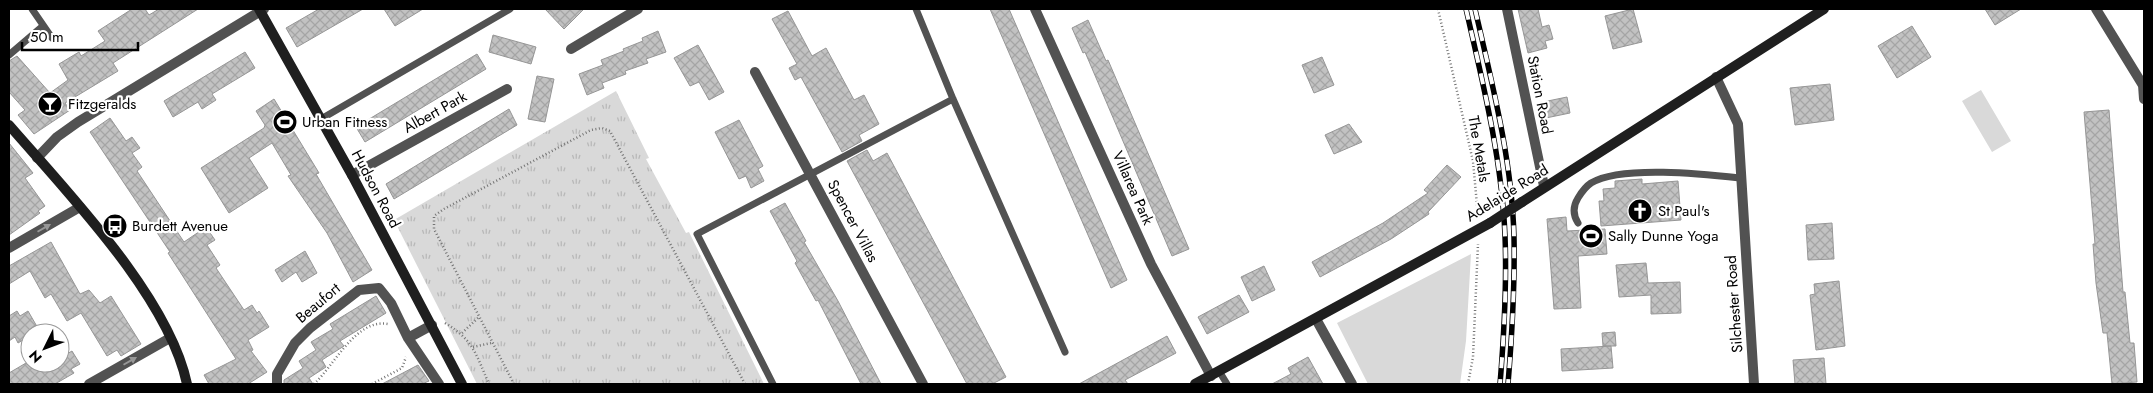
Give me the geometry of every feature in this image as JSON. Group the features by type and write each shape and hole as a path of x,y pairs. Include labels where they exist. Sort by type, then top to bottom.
{"street":[{"name":"Hudson Road","path":"261,9 352,175 462,384"},
{"path":"37,158 57,137 78,122 261,9"},
{"path":"571,49 638,9"},
{"name":"Villarea Park","path":"1035,9 1151,264 1215,373"},
{"name":"Station Road","path":"1508,9 1544,186"},
{"name":"Adelaide Road","path":"1195,384 1490,223 1544,186 1824,9"},
{"path":"2096,9 2144,86 2144,99"},
{"name":"Spencer Villas","path":"754,72 923,384"},
{"name":"Silchester Road","path":"1716,77 1738,124 1754,384"},
{"name":"Albert Park","path":"352,175 507,89"},
{"path":"9,125 80,207 131,272 170,338 187,384"},
{"path":"9,248 80,207"},
{"name":"Beaufort","path":"277,384 277,374 294,343 358,290 379,288 391,303 402,327 439,384"},
{"path":"1316,319 1352,384"},
{"path":"411,342 432,325"},
{"path":"89,384 170,338"}],"lane":[{"path":"32,9 52,38"},
{"path":"321,119 510,9"},
{"path":"916,9 953,99 1065,352"},
{"path":"9,55 43,26"},
{"path":"773,384 696,234 953,99"},
{"path":"1578,223 1574,218 1575,204 1592,182 1631,173 1740,178"},
{"path":"1215,373 1227,384"}],"path":[{"name":"The Metals","path":"1438,9 1473,161 1479,229 1473,357 1468,384"},
{"path":"514,384 491,343 434,229 434,216 591,130 602,128 610,131 745,384"},
{"path":"462,333 479,317"},
{"path":"432,325 441,321 462,333 473,347 489,384"},
{"path":"314,384 363,330 378,322 402,327"},
{"path":"372,384 402,368 411,342"},
{"path":"473,347 491,343"}],"green space":[{"path":"1981,90 2011,141 1992,152 1962,101"},
{"path":"616,91 649,158 646,159 686,233 689,232 764,384 477,384 394,220"},
{"path":"1471,254 1466,341 1460,384 1368,384 1337,323"}],"building":[{"path":"132,9 145,9 149,15 159,9 198,9 113,63 118,71 65,103 70,110 34,134 18,115 25,110 9,92 9,61 17,56 50,93 68,80 59,64 79,52 81,56 105,41 98,31"},
{"path":"319,9 363,9 297,47 286,28"},
{"path":"384,9 423,9 395,26"},
{"path":"545,9 584,9 564,29"},
{"path":"990,9 1009,9 1127,280 1111,288"},
{"path":"1518,9 1538,9 1542,27 1549,25 1553,39 1545,41 1547,48 1528,53"},
{"path":"1633,9 1642,42 1613,49 1605,16"},
{"path":"1985,9 2021,9 1995,25"},
{"path":"788,11 812,56 826,48 854,100 864,95 879,124 859,135 862,141 842,152 801,77 795,80 789,68 797,64 772,19"},
{"path":"1088,20 1106,61 1108,60 1189,249 1172,256 1085,52 1083,53 1072,28"},
{"path":"1912,26 1931,57 1897,78 1878,46"},
{"path":"658,31 666,52 646,59 648,63 625,71 626,74 602,83 604,88 587,95 579,74 603,65 601,60 624,51 623,49 643,41 642,38"},
{"path":"493,35 536,47 531,64 489,52"},
{"path":"698,45 724,92 709,100 699,82 690,86 674,58"},
{"path":"245,52 255,68 212,94 216,100 202,109 198,102 173,117 164,101"},
{"path":"477,54 486,69 365,142 356,127"},
{"path":"1322,57 1334,85 1314,93 1302,65"},
{"path":"537,76 554,79 545,122 528,119"},
{"path":"1830,84 1834,120 1795,125 1790,88"},
{"path":"1567,97 1570,113 1541,119 1538,103"},
{"path":"274,99 319,173 316,174 372,270 353,282 327,233 288,176 291,175 272,143 249,158 268,188 229,213 201,168 264,128 265,125 256,111"},
{"path":"509,109 517,125 394,199 386,184"},
{"path":"2109,110 2123,292 2125,292 2130,343 2134,343 2137,382 2112,384 2107,333 2103,333 2096,283 2093,244 2095,244 2084,112"},
{"path":"110,118 126,141 132,137 140,148 132,153 142,167 137,171 184,242 206,227 215,240 207,245 220,265 216,268 244,310 252,305 257,313 259,311 269,327 248,340 253,350 251,351 267,372 248,384 209,384 204,375 236,359 168,253 170,252 90,132"},
{"path":"739,120 763,166 758,169 764,181 751,188 746,176 739,179 715,132"},
{"path":"1349,124 1362,142 1334,154 1325,135"},
{"path":"9,143 33,173 25,178 45,206 38,211 40,213 9,235"},
{"path":"867,150 873,161 887,153 1006,377 992,384 967,384 847,161"},
{"path":"1447,165 1461,177 1428,212 1429,214 1391,239 1320,277 1312,262 1383,223 1428,193 1424,190"},
{"name":"St Paul's","path":"1642,179 1642,184 1678,181 1681,220 1601,226 1599,201 1604,201 1603,189 1615,188 1615,181"},
{"path":"785,203 881,384 861,384 818,300 816,301 795,263 797,261 770,211"},
{"path":"1566,217 1567,231 1605,229 1607,254 1578,256 1581,308 1554,309 1547,219"},
{"path":"1832,223 1834,259 1808,260 1806,225"},
{"path":"51,242 80,294 89,290 100,303 111,296 141,344 121,356 117,350 107,356 81,313 67,321 51,294 45,298 30,271 9,284 9,266"},
{"path":"305,251 317,273 302,282 296,272 282,282 275,270"},
{"path":"1646,263 1648,283 1680,282 1681,313 1651,314 1651,295 1619,297 1616,265"},
{"path":"1264,266 1275,290 1252,301 1241,277"},
{"path":"1839,281 1845,346 1816,350 1810,295 1815,294 1814,284"},
{"path":"1239,295 1249,312 1207,334 1198,317"},
{"path":"376,296 386,313 340,341 344,346 322,360 326,367 309,378 313,384 284,384 284,380 303,368 299,361 316,350 311,342 333,329 330,324"},
{"path":"17,311 20,316 28,311 35,323 20,323 20,342 18,343 15,337 9,341 9,316"},
{"path":"1615,332 1616,346 1603,346 1602,333"},
{"path":"1167,336 1176,353 1125,380 1128,384 1079,384"},
{"path":"1611,346 1613,368 1562,371 1561,349"},
{"path":"72,351 80,364 71,369 74,373 55,384 9,384 9,373 20,367 20,373 70,373 70,352"},
{"path":"1308,357 1323,384 1272,384 1291,374 1288,368"},
{"path":"1824,358 1826,384 1795,384 1793,360"},
{"path":"418,365 429,381 422,384 382,384"}],"railway":[{"path":"1466,9 1491,122 1503,207 1506,255 1500,384"},
{"path":"1475,9 1500,122 1512,208 1514,292 1508,384"}],"place":[{"name":"Fitzgeralds","path":"50,104"},
{"name":"Urban Fitness","path":"285,122"},
{"name":"St Paul's","path":"1640,211"},
{"name":"Burdett Avenue","path":"115,226"},
{"name":"Sally Dunne Yoga","path":"1591,236"}]}
